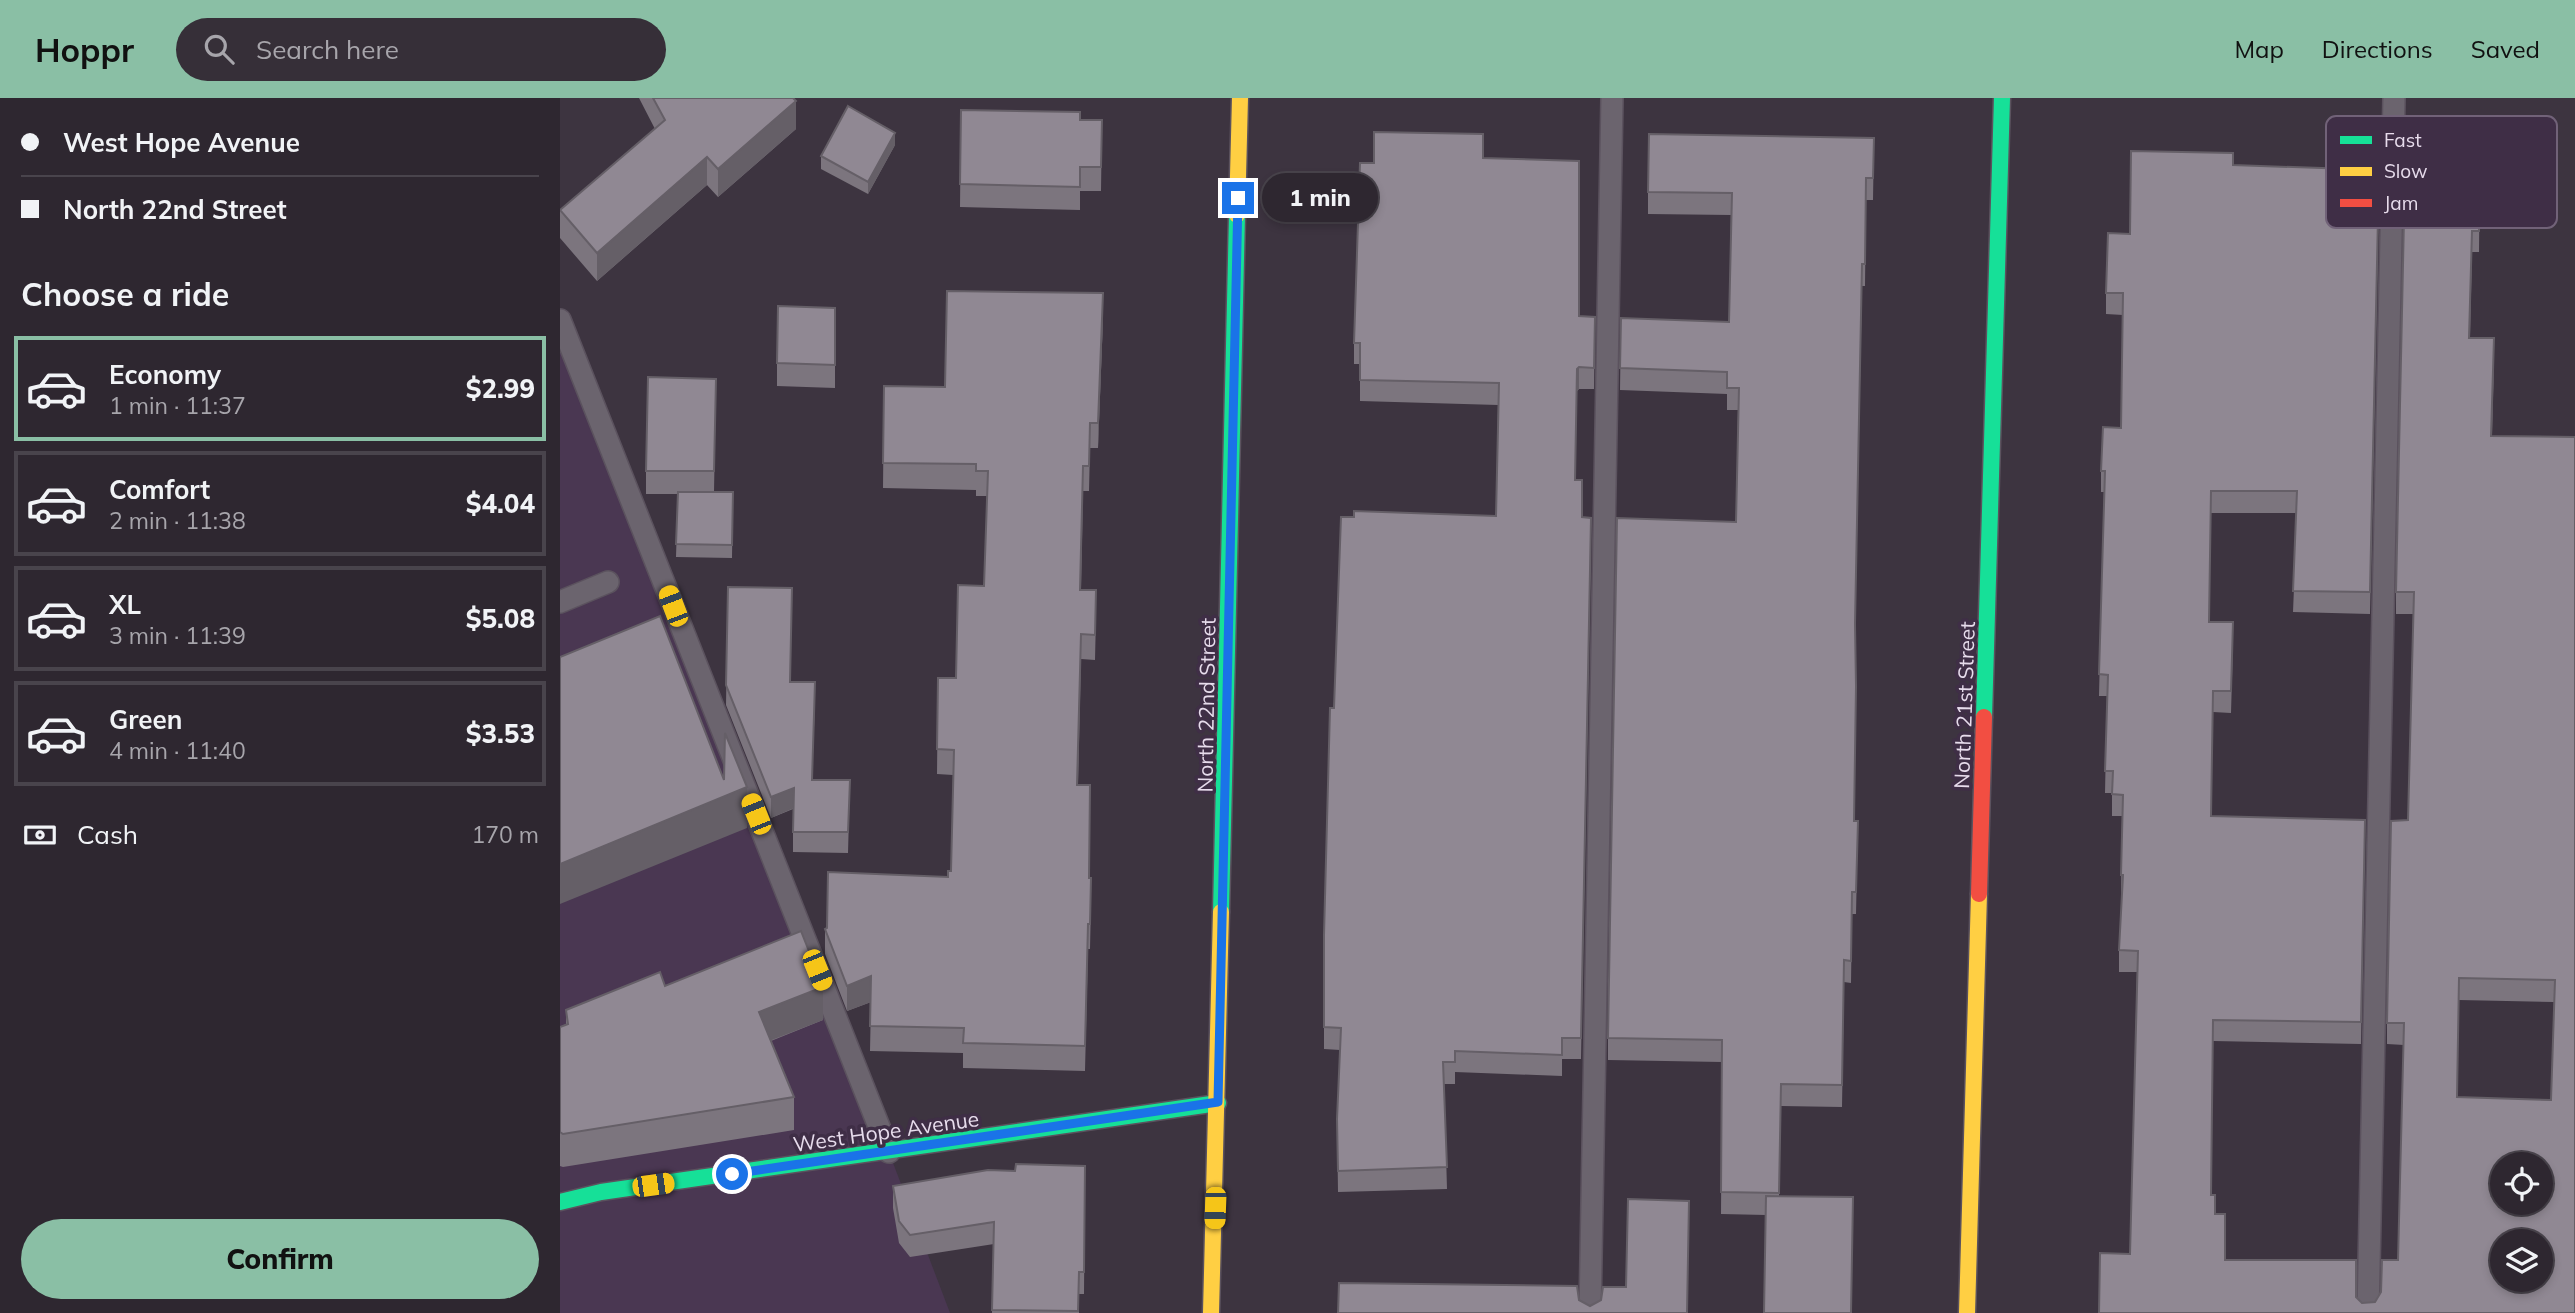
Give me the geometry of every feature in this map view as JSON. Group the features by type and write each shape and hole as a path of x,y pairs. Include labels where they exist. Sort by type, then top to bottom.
{"street":[{"name":"North 22nd Street","path":"1211,1313 1240,98"},
{"name":"North 21st Street","path":"1967,1313 2002,98"},
{"name":"West Hope Avenue","path":"560,1202 601,1192 1218,1102"}],"lane":[{"path":"1590,1313 1612,98"},
{"path":"2394,98 2394,116"},
{"path":"2368,1313 2391,228"},
{"path":"560,320 889,1152"},
{"path":"560,601 608,582"}],"shaded area":[{"path":"560,320 879,1126 950,1313 560,1313"}],"building":[{"path":"653,98 793,98 796,101 718,169 707,157 597,253 560,210 665,120"},
{"path":"848,106 895,133 868,182 821,156"},
{"path":"961,110 1080,112 1080,120 1102,120 1101,167 1080,167 1080,187 960,184"},
{"path":"1374,132 1483,134 1483,158 1579,161 1579,316 1595,317 1594,368 1577,369 1575,480 1582,480 1582,517 1591,518 1581,1038 1562,1038 1562,1055 1455,1051 1455,1062 1443,1062 1447,1167 1338,1171 1341,1028 1324,1027 1324,935 1330,708 1334,708 1341,517 1354,517 1354,511 1496,516 1499,383 1360,380 1360,343 1354,343 1360,163 1374,163"},
{"path":"1649,134 1874,138 1873,178 1866,178 1865,264 1862,264 1855,624 1854,821 1858,821 1856,892 1852,892 1851,961 1844,960 1842,1085 1781,1084 1779,1193 1721,1192 1722,1040 1608,1038 1617,518 1736,522 1739,388 1727,388 1727,372 1620,368 1621,318 1729,322 1732,193 1648,192"},
{"path":"2131,151 2233,153 2233,165 2326,168 2326,228 2378,228 2370,592 2293,591 2297,491 2211,491 2209,622 2233,622 2231,691 2213,691 2211,816 2365,820 2361,1022 2213,1020 2211,1195 2215,1195 2215,1214 2225,1214 2225,1260 2356,1260 2356,1297 2362,1303 2375,1302 2381,1292 2382,1260 2398,1260 2404,1023 2387,1023 2391,821 2408,820 2414,592 2396,592 2404,228 2479,228 2479,231 2472,231 2469,338 2494,338 2491,436 2575,437 2575,1313 2099,1313 2100,1253 2130,1254 2138,951 2119,950 2123,795 2112,794 2113,771 2105,771 2108,675 2099,674 2105,471 2101,471 2103,427 2121,428 2123,293 2106,293 2108,233 2130,234","holes":["2459,978 2555,980 2551,1100 2457,1097"]},
{"path":"947,291 1103,293 1098,423 1090,423 1089,466 1083,466 1080,590 1096,590 1095,635 1081,634 1077,785 1090,785 1091,878 1085,1046 963,1043 964,1028 870,1026 871,976 847,986 825,929 828,872 948,877 948,871 951,871 954,750 937,749 938,678 956,678 958,585 984,586 988,471 976,471 976,464 883,463 884,386 945,387"},
{"path":"778,306 835,308 835,365 777,363"},
{"path":"648,377 716,379 714,471 646,471"},
{"path":"678,492 733,492 732,545 676,544"},
{"path":"728,587 792,588 790,682 815,682 812,780 850,780 848,832 793,832 794,788 771,797 726,685"},
{"path":"660,616 724,780 725,733 747,787 560,864 560,657"},
{"path":"801,931 823,987 759,1012 794,1097 563,1134 560,1132 560,1027 568,1024 566,1010 660,972 665,986"},
{"path":"1016,1164 1085,1166 1084,1272 1079,1272 1078,1311 992,1310 994,1222 910,1235 899,1221 893,1186 988,1170 1015,1171"},
{"path":"1766,1196 1853,1197 1851,1313 1764,1313"},
{"path":"1628,1199 1689,1201 1687,1313 1338,1313 1339,1283 1577,1286 1579,1300 1590,1306 1601,1300 1603,1287 1626,1287"}],"traffic: fast":[{"path":"1984,717 2002,98"},
{"path":"1221,912 1237,215"},
{"path":"560,1202 601,1192 1218,1103"}],"traffic: slow":[{"path":"1237,215 1240,98"},
{"path":"1967,1313 1979,894"},
{"path":"1211,1313 1221,912"}],"traffic: jam":[{"path":"1979,894 1984,717"}],"route":[{"path":"732,1174 1218,1102 1238,198"}]}
